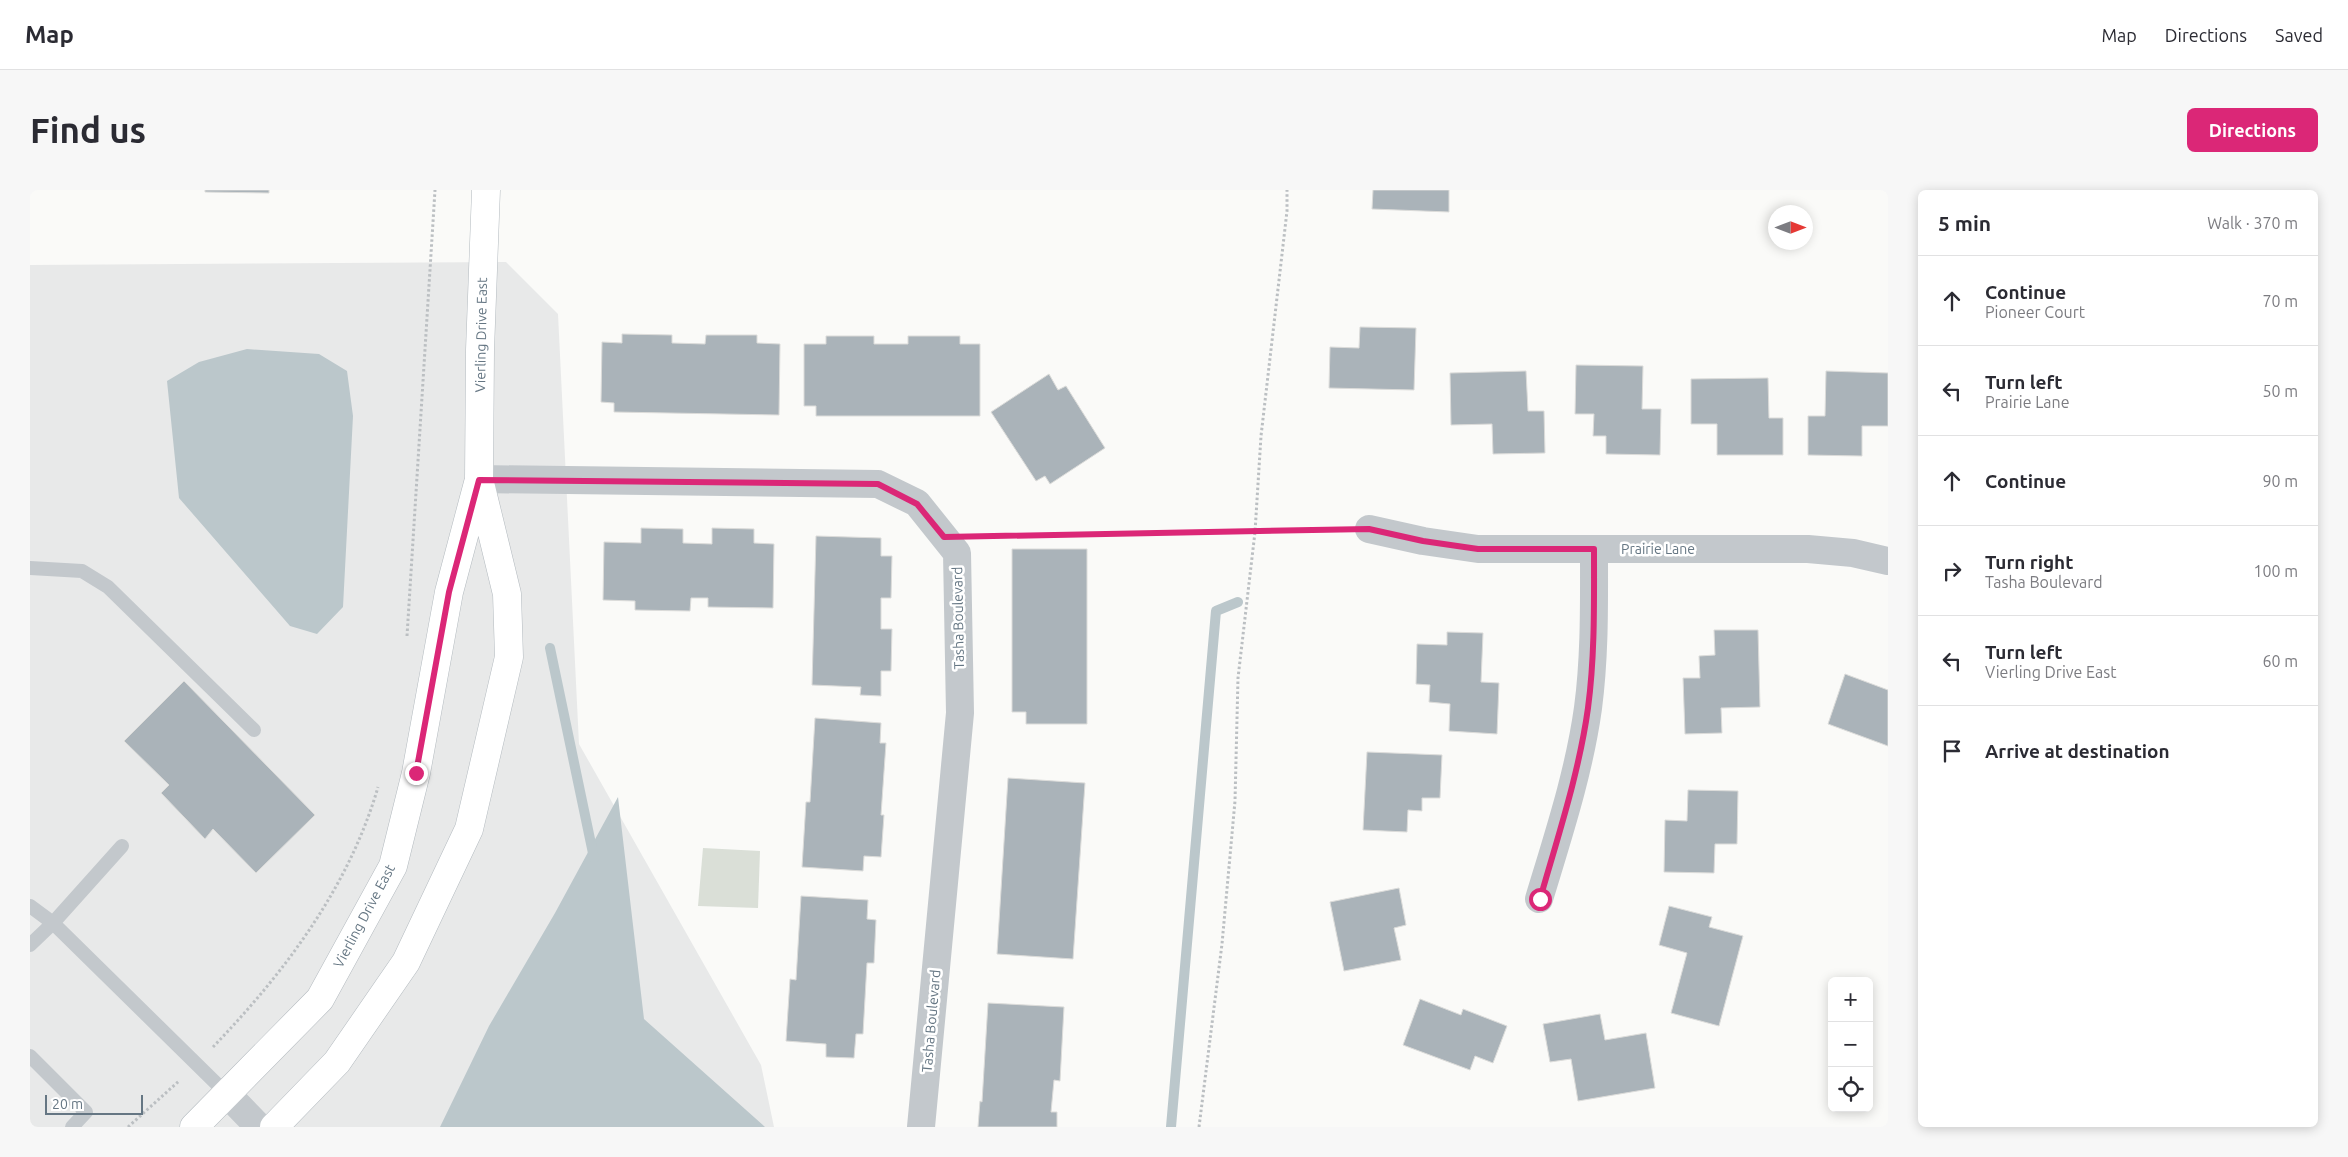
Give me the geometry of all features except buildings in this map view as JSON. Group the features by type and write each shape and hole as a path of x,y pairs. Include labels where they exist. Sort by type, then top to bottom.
{"street":[{"name":"Vierling Drive East","path":"274,1127 337,1062 406,962 469,829 509,657 507,594 479,480 480,350 486,190"},
{"name":"Vierling Drive East","path":"194,1127 320,999 393,866 416,773 449,592 479,480"},
{"name":"Tasha Boulevard","path":"479,480 878,484 917,504 957,553 960,713 921,1127"},
{"name":"Prairie Lane","path":"1369,529 1423,541 1478,549 1808,549 1853,553 1888,561"},
{"path":"1540,899 1573,784 1588,708 1593,631 1594,549"},
{"path":"227,1094 259,1127"}],"lane":[{"path":"30,568 82,571 108,588 254,730"},
{"path":"30,945 53,923 122,846"},
{"path":"30,906 53,923 227,1094"},
{"path":"30,1056 86,1112 72,1127"}],"path":[{"path":"406,646 435,190"},
{"path":"1198,1127 1222,944 1235,801 1238,678 1255,532 1261,436 1287,211 1287,190"},
{"path":"944,537 1369,529"},
{"path":"128,1127 196,1064 268,986 302,943 337,886 364,830 379,784"}],"shaded area":[{"path":"506,262 558,314 579,744 761,1065 774,1127 30,1127 30,265"},
{"path":"247,349 319,354 347,371 353,416 343,607 317,634 290,626 179,498 167,381 199,362"},
{"path":"618,797 644,1019 765,1127 440,1127 489,1026 555,913"},
{"path":"703,848 760,851 758,908 698,906"}],"waterway":[{"path":"1171,1127 1216,611 1238,602"},
{"path":"550,648 594,858"}],"route":[{"path":"416,773 449,592 479,480 878,484 917,504 944,537 1369,529 1423,541 1478,549 1594,549 1593,631 1588,708 1573,784 1540,899"}]}
